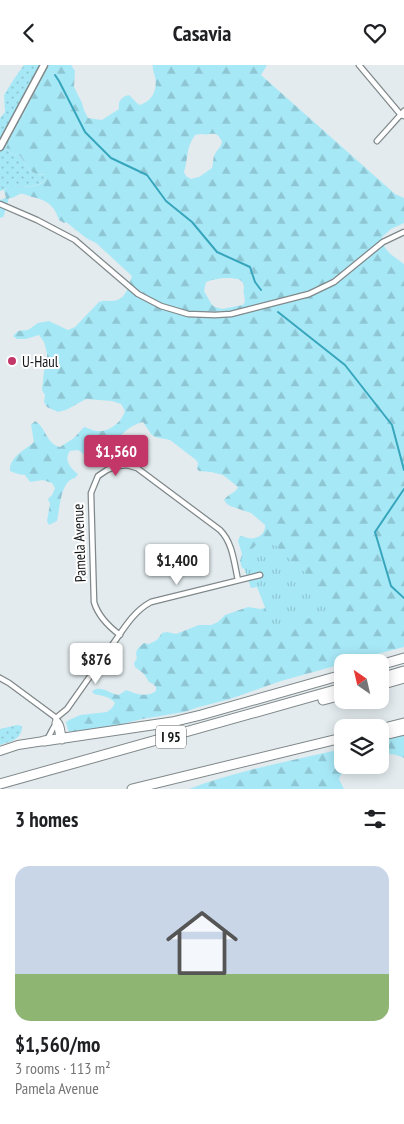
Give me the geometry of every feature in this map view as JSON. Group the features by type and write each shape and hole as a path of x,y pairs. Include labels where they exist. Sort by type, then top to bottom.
{"highway":[{"path":"389,662 404,658"},
{"path":"389,675 404,671"},
{"path":"0,751 18,745 138,728 182,719 334,677"},
{"path":"389,682 404,678"},
{"name":"I 95","path":"0,784 334,690"},
{"path":"22,778 126,754 334,697"},
{"path":"57,721 62,739"},
{"path":"389,727 404,723"},
{"path":"389,733 404,730"},
{"path":"132,789 334,740"},
{"path":"219,768 297,755 334,746"}],"main road":[{"path":"0,147 44,65"}],"street":[{"path":"359,65 403,114 377,141"},
{"path":"0,204 75,240 138,294 161,306 188,314 231,314 309,294 334,282 383,242 404,232"},
{"name":"Pamela Avenue","path":"120,635 111,629 102,618 96,609 94,601 91,493 98,476 107,470 118,465 137,468 220,530 231,546 238,580"},
{"path":"44,741 143,606 151,602 260,575"},
{"path":"0,678 53,715 57,721"}],"green space":[{"path":"24,65 49,65 6,148 10,153 20,156 34,173 47,175 47,179 39,184 12,187 0,191 0,118 5,112 4,95"},
{"path":"49,65 71,65 75,71 74,87 88,118 102,120 119,109 122,98 126,96 129,95 139,105 151,98 156,86 153,65 267,65 261,75 395,194 404,198 404,223 391,229 382,237 386,250 404,264 404,647 377,654 334,654 334,666 184,712 83,731 70,732 68,730 66,722 69,720 80,715 107,712 112,708 115,703 111,699 94,694 92,691 95,689 102,689 118,695 126,690 145,695 156,691 156,687 135,667 134,663 137,658 137,651 144,643 149,644 157,640 162,633 176,634 199,625 211,625 218,622 225,615 248,607 265,608 266,602 247,569 242,568 240,561 242,554 238,541 240,536 255,538 260,536 264,531 265,525 251,513 230,506 224,500 236,491 238,487 223,475 199,471 196,460 170,440 155,437 143,422 132,426 123,434 118,441 116,452 108,461 98,461 78,450 70,451 67,458 68,461 78,474 66,484 57,521 49,525 47,521 50,504 48,499 55,488 52,483 43,480 30,482 25,475 10,471 10,466 15,458 34,442 31,425 35,421 42,427 52,443 60,447 74,438 84,427 104,431 112,427 119,422 125,411 121,404 112,401 86,399 66,410 58,412 47,407 42,390 44,371 47,364 44,342 39,335 26,339 17,339 13,336 18,331 28,330 38,323 49,321 68,330 75,327 99,302 120,299 128,289 132,276 96,243 86,238 66,222 64,223 59,220 52,207 42,200 24,194 9,198 3,218 0,218 0,200 6,198 4,190 15,186 36,185 47,179 47,175 34,173 20,156 10,153 6,148","holes":["216,134 222,142 214,156 212,168 199,177 191,179 186,176 184,172 188,149 195,135","223,278 241,281 244,286 245,302 243,305 222,309 212,305 204,291 206,282"]},
{"path":"266,536 343,609 273,628 257,587 251,588 241,559"},
{"path":"17,725 22,726 22,731 18,737 0,745 0,729"},
{"path":"404,735 404,758 389,754 389,738"},
{"path":"334,751 334,774 342,774 339,779 344,789 189,789 245,771"}],"waterway":[{"path":"55,75 85,132 111,158 147,175 166,201 192,222 217,252 250,267 255,282 261,290"},
{"path":"278,312 345,365 392,425 404,470"},
{"path":"404,489 375,532 391,586 404,598"}],"place":[{"name":"U-Haul","path":"12,361"}]}
